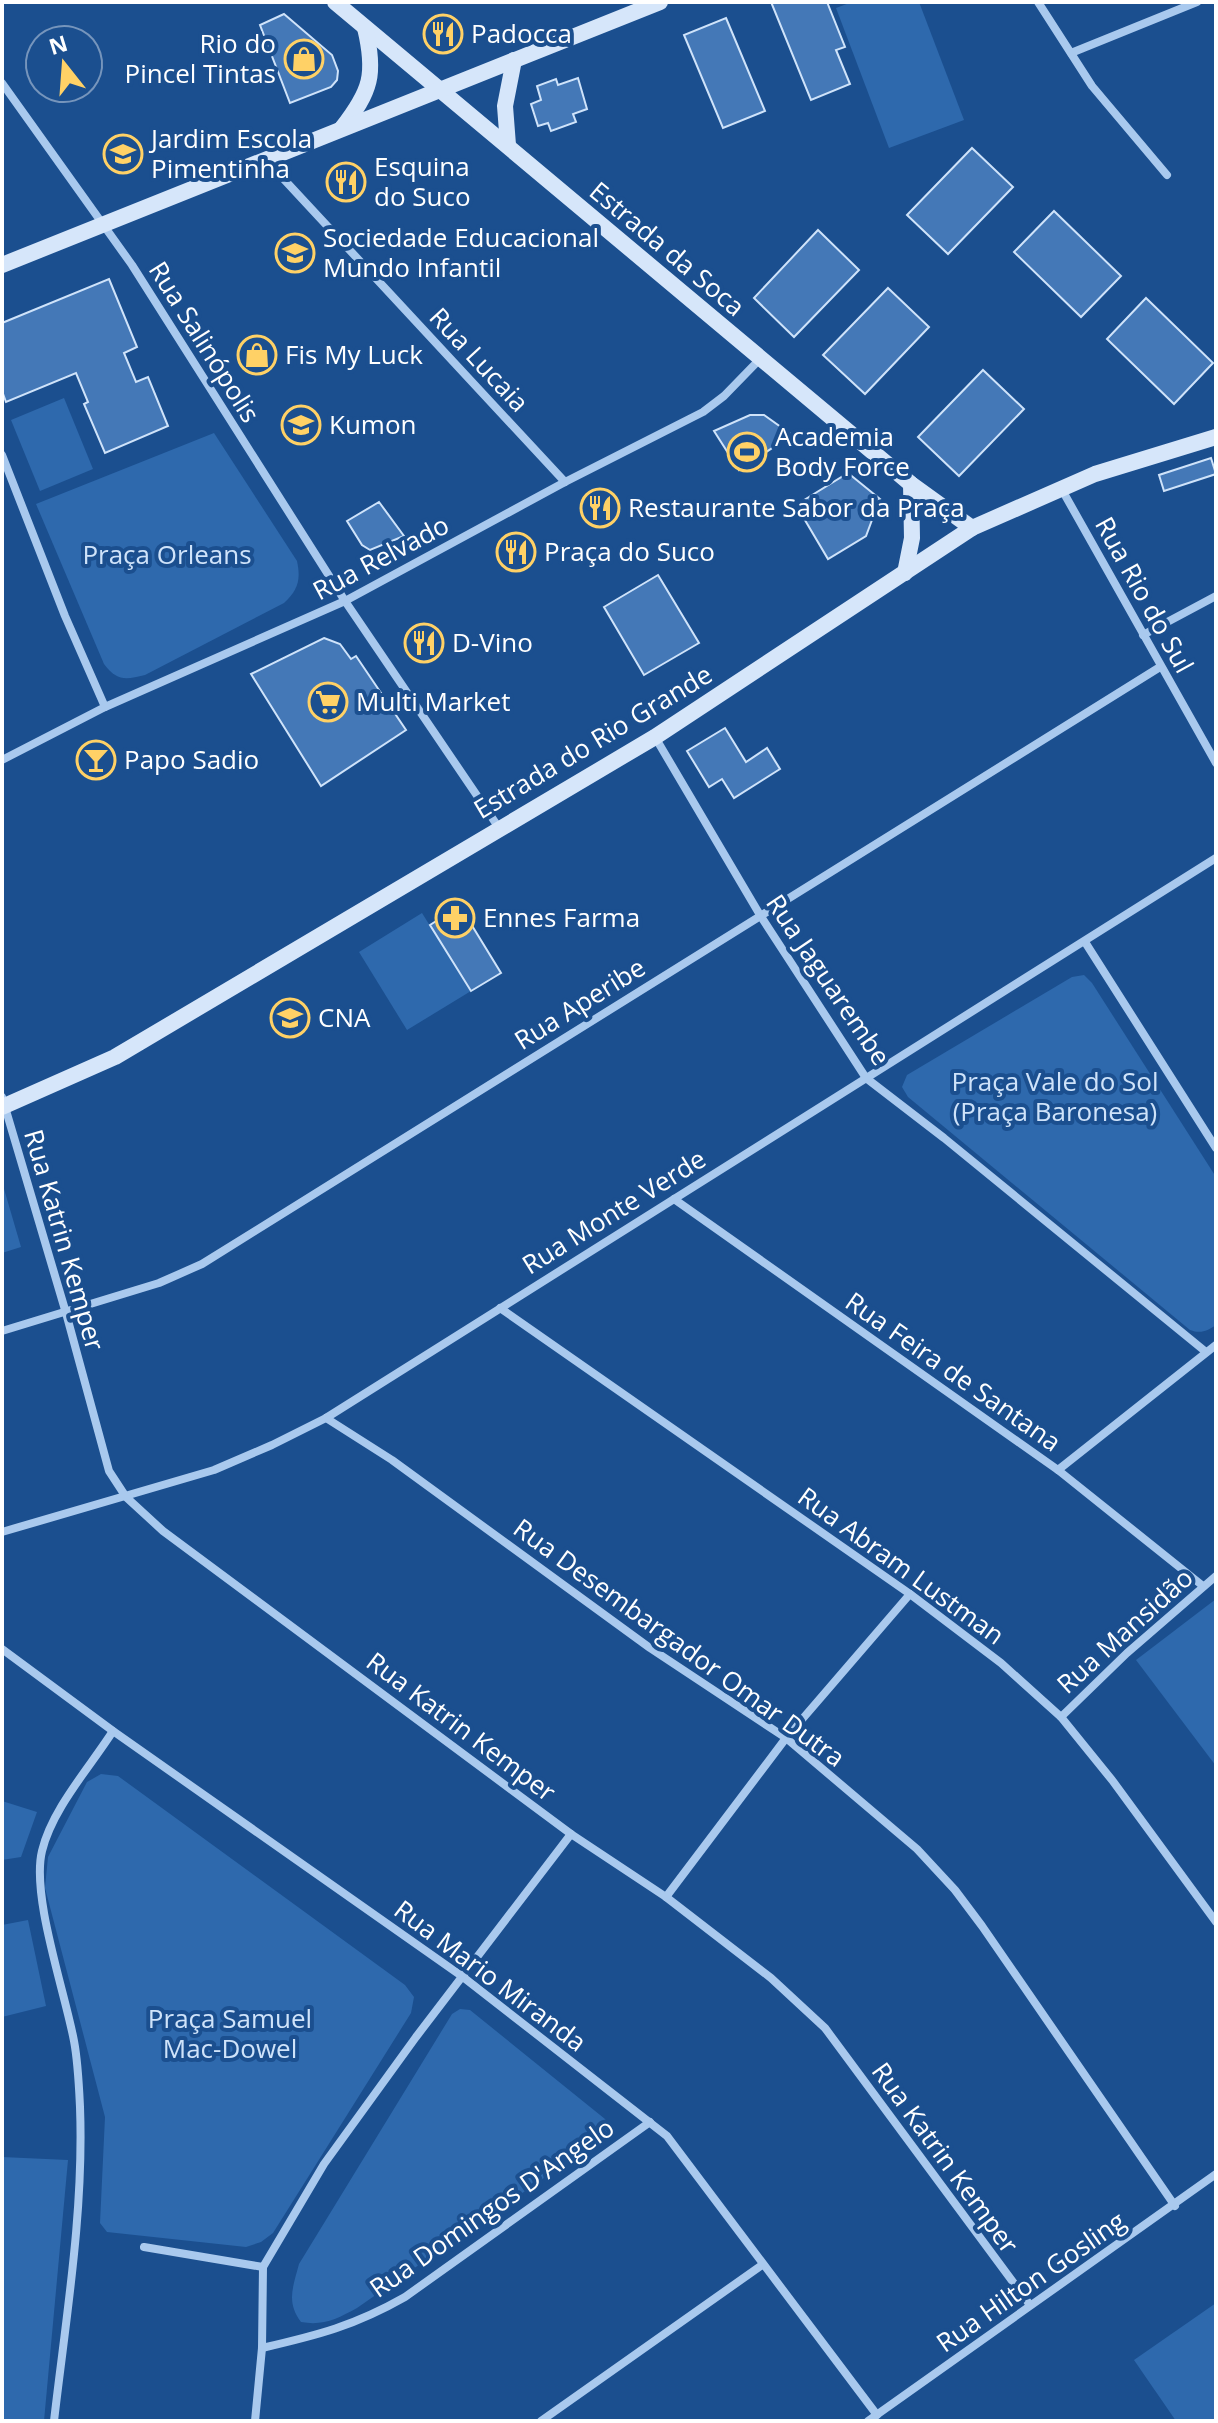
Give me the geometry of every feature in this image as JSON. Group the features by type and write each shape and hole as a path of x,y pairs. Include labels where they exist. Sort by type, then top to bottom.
{"street":[{"name":"Estrada da Soca","path":"335,2 911,484 972,528"},
{"path":"2,265 660,2"},
{"path":"1038,2 1092,86 1167,175"},
{"path":"1071,53 1197,2"},
{"path":"342,128 361,104 371,82 372,57 365,28"},
{"path":"508,145 505,106 514,60"},
{"name":"Rua Salinópolis","path":"2,83 74,187 103,223 345,601 499,828"},
{"name":"Rua Lucaia","path":"265,159 565,482"},
{"name":"Rua Relvado","path":"2,760 105,707 345,601 565,482 703,412 724,396 760,359"},
{"name":"Estrada do Rio Grande","path":"3,1103 115,1057 655,737 972,528 1095,474 1216,437"},
{"path":"2,455 65,616 105,707"},
{"path":"905,573 912,538 911,484"},
{"name":"Rua Rio do Sul","path":"1060,488 1216,763"},
{"path":"1143,635 1216,596"},
{"name":"Rua Aperibe","path":"2,1331 159,1283 202,1264 1160,667"},
{"name":"Rua Jaguarembe","path":"655,737 760,915 866,1078 1206,1352"},
{"name":"Rua Monte Verde","path":"2,1532 214,1470 326,1418 1216,858"},
{"path":"1085,942 1216,1148"},
{"name":"Rua Katrin Kemper","path":"3,1103 66,1313 109,1471 126,1497 175,1540 571,1834 666,1897 771,1978 825,2028 1030,2305"},
{"name":"Rua Feira de Santana","path":"674,1199 1058,1470 1203,1586"},
{"name":"Rua Abram Lustman","path":"500,1308 910,1594 1001,1663 1061,1717 1112,1780 1216,1922"},
{"path":"1058,1470 1216,1345"},
{"name":"Rua Desembargador Omar Dutra","path":"326,1418 392,1460 650,1648 786,1738 917,1849 955,1890 1175,2206"},
{"name":"Rua Mansidão","path":"1061,1717 1127,1653 1216,1576"},
{"path":"666,1897 786,1738 910,1594"},
{"name":"Rua Mario Miranda","path":"2,1649 113,1731 463,1977 667,2136 877,2415"},
{"path":"54,2421 79,2209 80,2107 74,2043 44,1908 41,1852 54,1819 113,1731"},
{"path":"255,2421 262,2348 263,2267 324,2164 416,2037 571,1834"},
{"name":"Rua Domingos D'Angelo","path":"262,2348 332,2331 368,2318 405,2297 650,2122"},
{"name":"Rua Hilton Gosling","path":"868,2421 1216,2174"},
{"path":"144,2247 263,2267"},
{"path":"541,2421 762,2265"}],"green space":[{"path":"852,2 919,2 964,120 889,148 836,8"},
{"path":"64,398 93,469 40,491 11,420"},
{"name":"Praça Orleans","path":"214,433 297,561 297,584 284,603 145,675 117,676 104,664 36,504"},
{"path":"422,913 471,991 407,1030 359,952"},
{"name":"Praça Vale do Sol (Praça Baronesa)","path":"1084,975 1216,1177 1216,1325 1207,1330 1190,1330 908,1097 902,1087 907,1075 1072,977"},
{"path":"2,1182 21,1247 2,1253"},
{"path":"1216,1599 1216,1766 1136,1660"},
{"name":"Praça Samuel Mac-Dowel","path":"101,1774 118,1776 405,1985 414,1997 411,2013 273,2233 261,2242 246,2247 107,2232 100,2223 105,2117 45,1888 48,1857 87,1782"},
{"path":"2,1801 37,1812 21,1857 2,1860"},
{"path":"28,1920 46,2006 2,2017 2,1925"},
{"path":"460,2009 470,2010 605,2119 609,2126 607,2134 357,2308 330,2321 301,2322 292,2301 299,2264 452,2014"},
{"path":"2,2157 68,2160 44,2421 2,2421"},
{"path":"1216,2303 1216,2421 1176,2421 1134,2360"}],"building":[{"path":"771,2 827,2 845,47 836,50 850,84 811,100"},
{"name":"Rio do Pincel Tintas","path":"284,14 332,55 338,71 337,80 331,87 290,103 260,25"},
{"path":"726,18 765,111 723,128 684,35"},
{"path":"578,78 587,109 573,114 576,122 551,131 548,123 538,126 531,104 541,100 537,86 556,79 558,85"},
{"path":"972,148 1013,187 948,254 907,215"},
{"path":"1054,211 1121,276 1081,317 1014,252"},
{"path":"818,230 859,270 794,337 754,298"},
{"path":"109,279 137,347 124,353 136,382 148,377 168,426 105,453 84,404 88,402 76,373 6,402 2,391 2,323"},
{"path":"888,288 929,327 865,394 823,355"},
{"path":"1146,298 1213,363 1174,404 1107,339"},
{"path":"983,370 1024,409 959,476 918,437"},
{"name":"Academia Body Force","path":"750,415 764,415 792,435 739,470 714,431"},
{"path":"1211,458 1216,474 1164,491 1159,475"},
{"path":"848,473 880,499 870,508 872,520 866,536 828,559 796,505"},
{"path":"379,502 404,536 370,550 362,545 347,521"},
{"path":"658,575 699,643 644,675 604,607"},
{"name":"Multi Market","path":"324,638 340,644 351,659 356,656 406,730 321,786 251,674"},
{"path":"725,728 746,762 767,748 780,769 734,798 722,779 709,787 687,751"},
{"path":"460,906 501,973 471,991 430,925"}],"place":[{"name":"Padocca","path":"443,34"},
{"name":"Rio do Pincel Tintas","path":"304,59"},
{"name":"Jardim Escola Pimentinha","path":"123,154"},
{"name":"Esquina do Suco","path":"346,182"},
{"name":"Sociedade Educacional Mundo Infantil","path":"295,253"},
{"name":"Fis My Luck","path":"257,355"},
{"name":"Kumon","path":"301,425"},
{"name":"Academia Body Force","path":"747,452"},
{"name":"Restaurante Sabor da Praça","path":"600,508"},
{"name":"Praça do Suco","path":"516,552"},
{"name":"D-Vino","path":"424,643"},
{"name":"Multi Market","path":"328,702"},
{"name":"Papo Sadio","path":"96,760"},
{"name":"Ennes Farma","path":"455,918"},
{"name":"CNA","path":"290,1018"}]}
